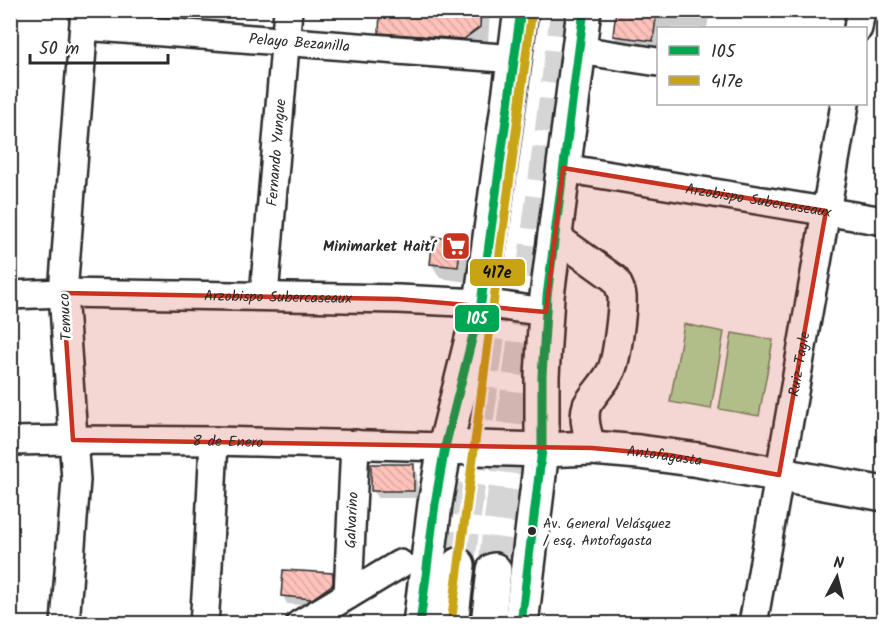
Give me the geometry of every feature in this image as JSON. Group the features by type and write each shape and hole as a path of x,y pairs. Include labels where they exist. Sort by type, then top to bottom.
{"main road":[{"path":"420,624 435,504 445,447 481,303 521,10"},
{"path":"521,624 542,450 546,312 584,10"},
{"path":"542,416 562,432 591,448"},
{"name":"Antofagasta","path":"445,447 542,450 591,448 669,455 884,494"},
{"path":"451,624 458,565"},
{"path":"488,624 494,570"}],"street":[{"name":"Fernando Yungue","path":"264,296 288,10"},
{"path":"858,27 861,10"},
{"name":"Pelayo Bezanilla","path":"85,18 286,42 515,59"},
{"name":"Temuco","path":"65,624 76,480 63,293 85,18"},
{"path":"579,50 657,62"},
{"name":"Ruiz-Tagle","path":"753,624 845,105"},
{"name":"Arzobispo Subercaseaux","path":"563,168 884,221"},
{"path":"555,236 615,279 622,297 614,364 585,411 591,448"},
{"name":"Arzobispo Subercaseaux","path":"10,295 63,293 264,296 481,303 546,312"},
{"name":"8 de Enero","path":"10,441 214,441 445,447"},
{"path":"204,624 214,441"},
{"name":"Galvarino","path":"348,595 355,444"},
{"path":"313,620 348,595 400,564"}],"highlighted area":[{"path":"563,168 826,211 779,475 669,455 592,448 73,440 63,293 398,299 546,312"}],"green space":[{"path":"684,324 724,332 711,409 670,402"},
{"path":"732,333 773,340 759,416 719,409"}],"building":[{"path":"380,10 481,10 480,27 464,39 379,33"},
{"path":"616,10 657,10 653,41 613,36"},
{"path":"433,237 461,240 458,267 430,264"},
{"path":"371,464 414,464 414,491 371,491"},
{"path":"283,570 333,573 333,584 312,599 281,596"}],"tunnel":[{"path":"494,570 567,10"},
{"path":"458,565 493,301"}],"transit line":[{"name":"105","path":"420,624 435,504 445,447 481,303 521,10"},
{"name":"417e","path":"451,624 532,10"},
{"name":"105","path":"521,624 542,450 542,376 547,296 584,10"}],"place":[{"name":"Minimarket Haití","path":"456,246"},
{"name":"Av. General Velásquez / esq. Antofagasta","path":"532,531"}]}
